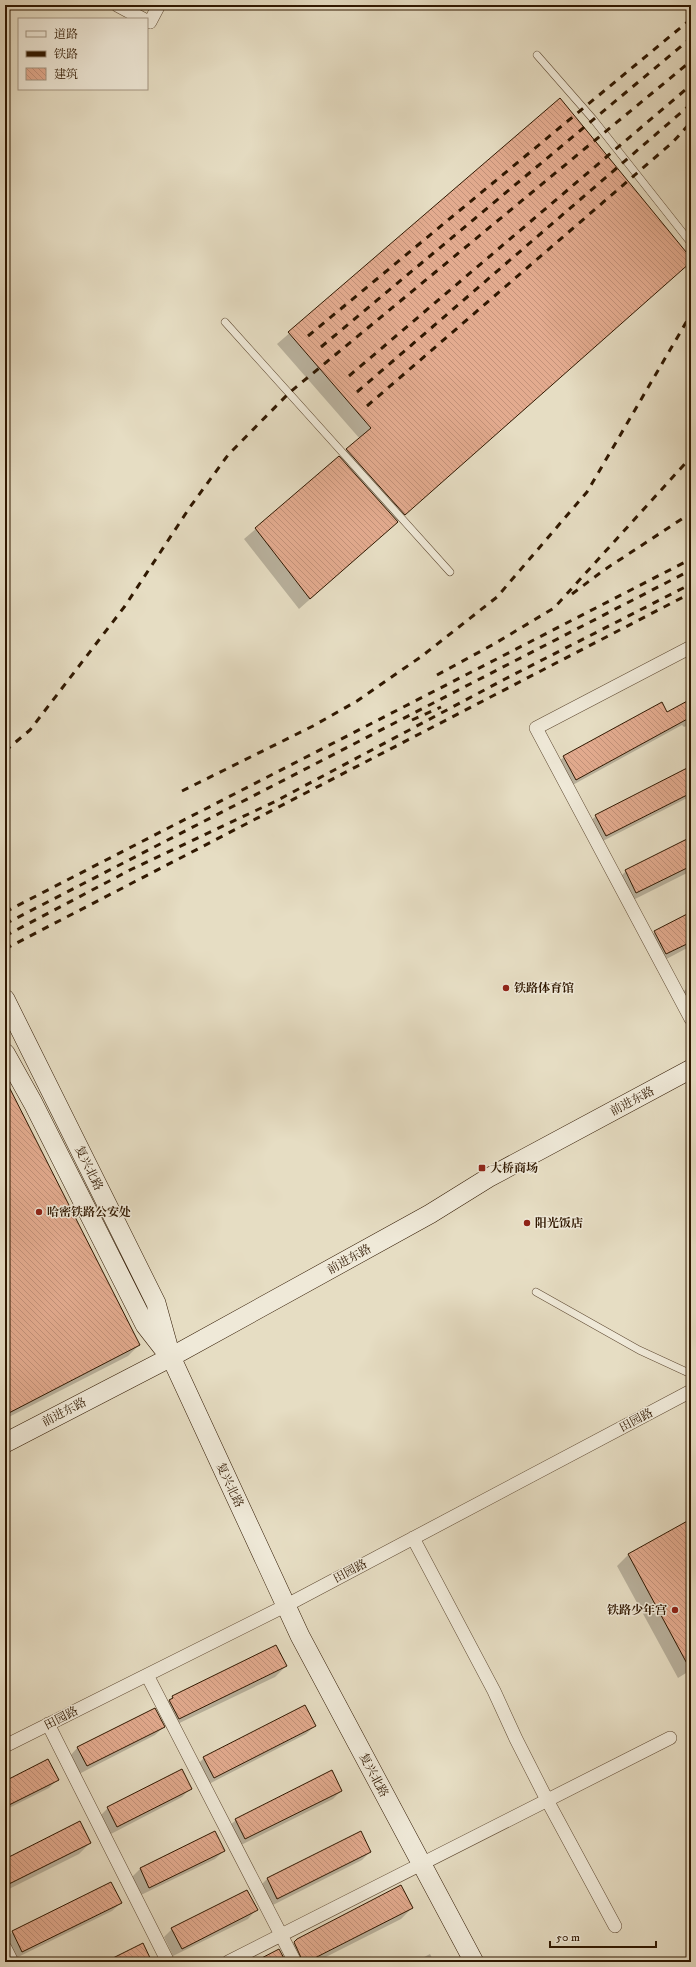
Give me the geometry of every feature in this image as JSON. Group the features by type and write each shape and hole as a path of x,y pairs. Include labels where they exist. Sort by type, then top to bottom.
{"street":[{"path":"117,5 141,18"},
{"path":"148,21 150,22 159,5"},
{"path":"691,647 536,728 691,1019"},
{"name":"复兴北路","path":"5,999 156,1303 171,1357 287,1605 300,1636 474,1962"},
{"path":"5,1053 33,1103 145,1325 171,1357"},
{"name":"前进东路","path":"5,1443 171,1357 430,1214 488,1178 691,1069"},
{"name":"田园路","path":"5,1746 287,1605 691,1391"},
{"path":"412,1538 494,1691 547,1800 615,1926"},
{"path":"147,1675 294,1962"},
{"path":"48,1724 168,1962"},
{"path":"228,1962 670,1738"},
{"path":"5,1948 12,1962"}],"lane":[{"path":"537,55 593,119 691,243"},
{"path":"225,322 450,572"},
{"path":"536,1292 639,1350 691,1374"}],"building":[{"path":"560,98 691,258 691,262 405,515 346,449 371,428 288,332"},
{"path":"339,456 398,522 310,599 255,528"},
{"path":"691,699 691,717 576,780 563,756 662,702 667,712"},
{"path":"691,766 691,793 606,836 595,815"},
{"path":"691,837 691,866 636,893 625,870"},
{"path":"691,912 691,942 666,954 654,931"},
{"name":"哈密铁路公安处","path":"5,1079 140,1345 5,1415"},
{"name":"铁路少年宫","path":"691,1519 691,1671 628,1554"},
{"path":"276,1645 287,1666 179,1719 169,1700 173,1698 172,1696"},
{"path":"305,1705 316,1726 214,1778 203,1757"},
{"path":"155,1708 165,1727 87,1766 77,1747"},
{"path":"48,1759 59,1780 5,1807 5,1781"},
{"path":"182,1769 192,1789 117,1827 107,1807"},
{"path":"332,1770 342,1791 245,1839 235,1819"},
{"path":"80,1821 91,1843 5,1886 5,1859"},
{"path":"215,1831 225,1851 149,1888 140,1868"},
{"path":"361,1831 371,1852 277,1899 267,1878"},
{"path":"111,1882 122,1903 22,1952 12,1931"},
{"path":"401,1885 413,1908 307,1962 303,1962 294,1942 297,1939"},
{"path":"247,1890 258,1910 182,1949 171,1928"},
{"path":"143,1943 152,1962 105,1962"},
{"path":"279,1949 286,1962 254,1962"}],"railway":[{"path":"308,336 691,19"},
{"path":"321,347 691,38"},
{"path":"5,751 30,730 125,606 190,507 228,455 289,393 691,61"},
{"path":"349,376 691,85"},
{"path":"357,392 691,104"},
{"path":"367,406 673,142 691,122"},
{"path":"182,791 313,726 357,701 422,656 497,597 587,492 691,314"},
{"path":"437,675 494,644 554,608 691,457"},
{"path":"572,594 604,570 691,513"},
{"path":"5,912 691,559"},
{"path":"5,924 691,570"},
{"path":"5,936 132,869 276,801 505,679 691,584"},
{"path":"5,949 691,593"},
{"path":"412,720 441,707"}],"place":[{"name":"铁路体育馆","path":"506,988"},
{"name":"大桥商场","path":"482,1168"},
{"name":"哈密铁路公安处","path":"39,1212"},
{"name":"阳光饭店","path":"527,1223"},
{"name":"铁路少年宫","path":"675,1610"}]}
